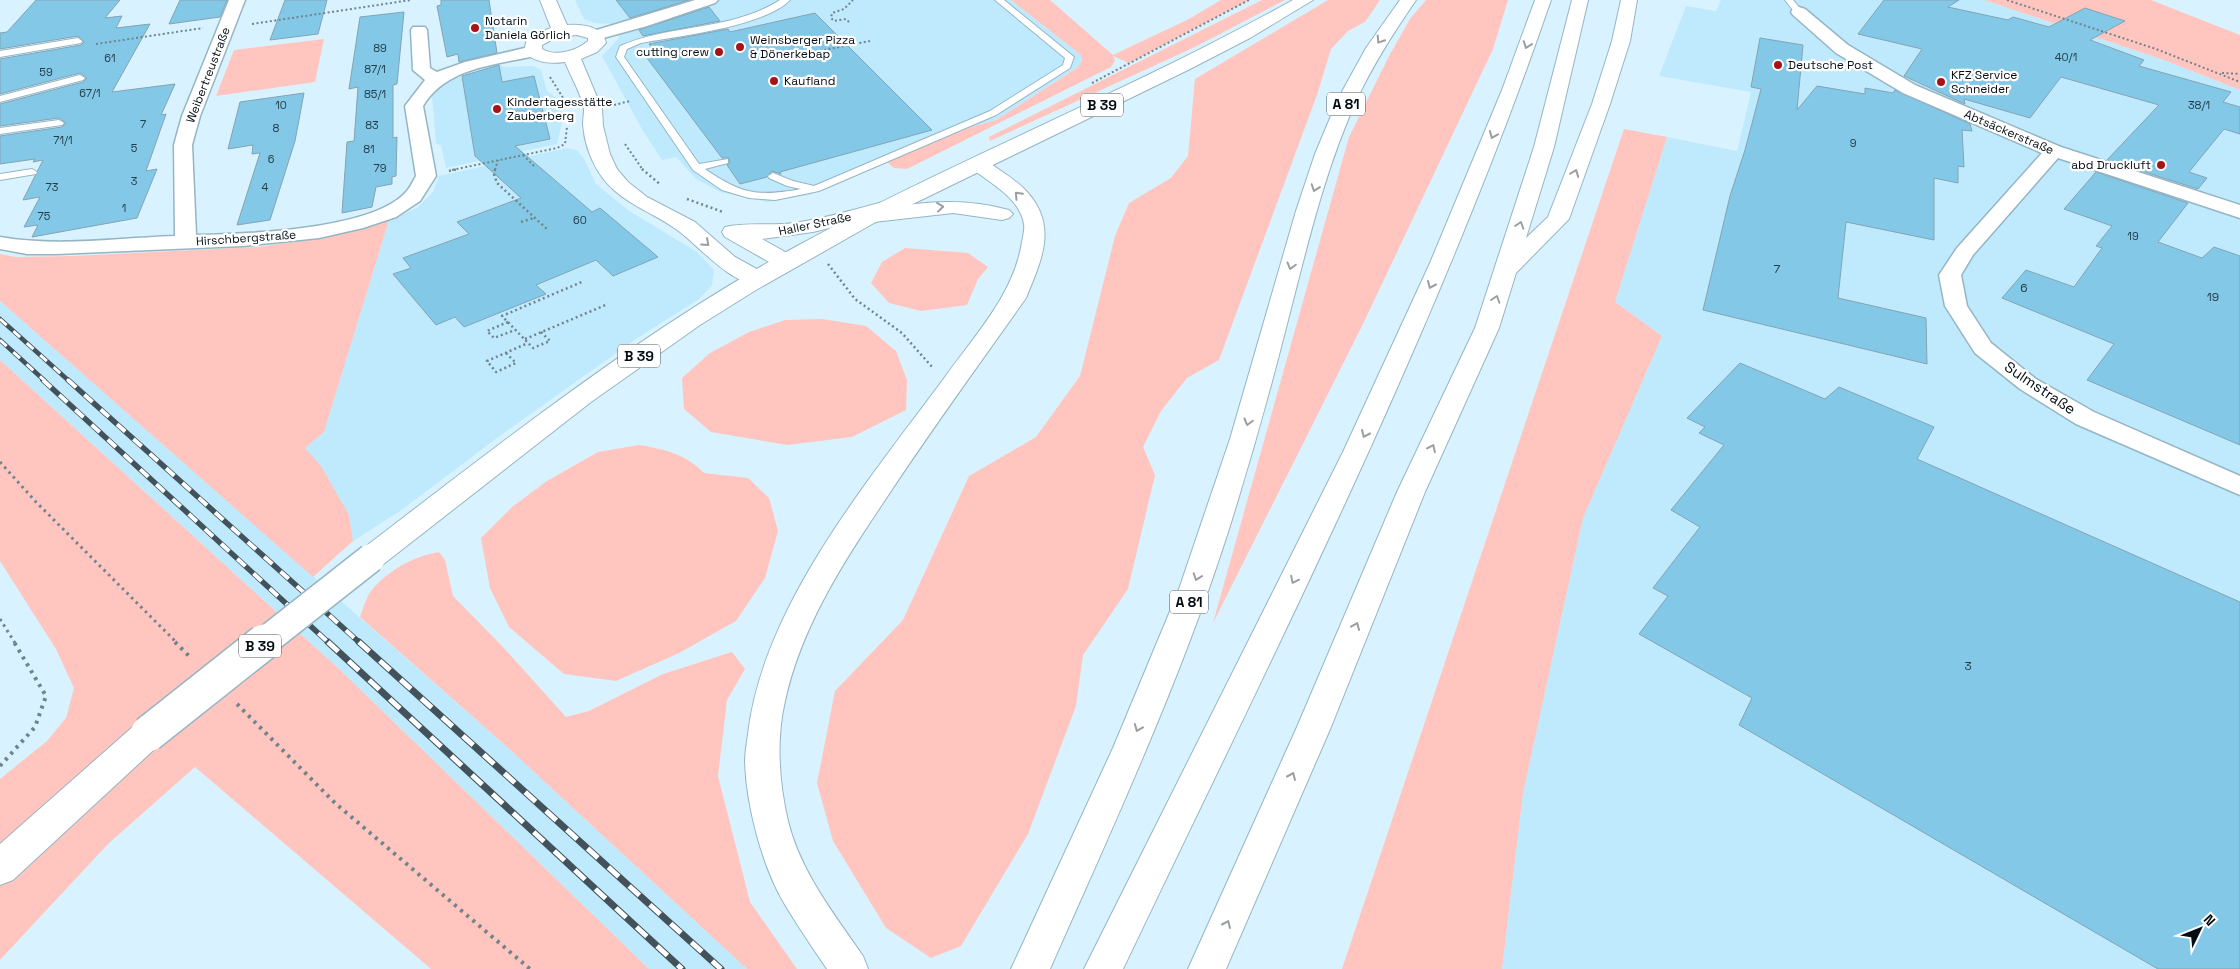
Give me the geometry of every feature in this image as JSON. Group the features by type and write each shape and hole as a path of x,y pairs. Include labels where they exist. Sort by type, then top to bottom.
{"main road":[{"path":"548,0 560,31"},
{"name":"B 39","path":"0,868 148,734 555,415 648,349 808,249 978,164 1206,54 1305,0"},
{"name":"A 81","path":"1030,969 1121,770 1186,610 1244,437 1304,219 1340,117 1376,47 1408,0"},
{"path":"1103,969 1356,452 1442,263 1511,90 1543,0"},
{"path":"1208,969 1314,727 1411,492 1487,328 1544,147 1580,0"},
{"path":"1505,271 1558,219 1602,104 1621,41 1629,0"},
{"path":"578,30 596,35 597,42 593,47 571,55 549,57 533,51 533,44 537,40 560,31 578,30"},
{"name":"Haller Straße","path":"571,55 593,109 593,126 600,154 608,171 621,186 640,201 687,226 727,262 758,279"},
{"path":"849,969 796,889 770,822 762,760 768,702 786,646 809,598 842,542 890,471 1014,298 1030,260 1034,225 1030,210 1020,196 978,164"},
{"path":"946,180 1002,214 1032,239"},
{"name":"Haller Straße","path":"667,215 730,223 759,234 786,232 895,206"},
{"path":"874,216 953,206 974,207 1002,214"},
{"name":"Haller Straße","path":"730,223 786,262"}],"street":[{"name":"Weibertreustraße","path":"186,242 183,146 191,116 237,0"},
{"path":"596,35 649,21 710,0"},
{"name":"Abtsäckerstraße","path":"1794,6 1842,49 1909,89 2054,151 2240,212"},
{"path":"420,30 420,61 422,70 436,79"},
{"path":"426,176 414,106 423,92 436,79 465,68 533,51"},
{"name":"Sulmstraße","path":"2054,151 1959,259 1950,275 1956,306 1983,348 2028,384 2085,418 2240,486"},
{"name":"Hirschbergstraße","path":"0,243 27,248 56,248 275,239 340,228 383,215 402,206 423,188 426,176"}],"lane":[{"path":"786,0 770,10 752,17 639,41 623,48 620,57 697,168 726,188 749,195 775,197 815,188 992,113 1016,100 1067,66 1070,57 999,0"},
{"path":"0,54 78,41"},
{"path":"0,99 80,78"},
{"path":"0,131 60,123"},
{"path":"697,168 724,160"},
{"path":"0,177 32,172"},
{"path":"773,176 790,184 815,188"}],"path":[{"path":"284,21 411,0"},
{"path":"849,22 846,19 834,21 831,18 832,13 844,9 853,0"},
{"path":"1088,85 1249,0"},
{"path":"2007,0 2156,49 2240,82"},
{"path":"158,33 206,28"},
{"path":"824,50 870,41"},
{"path":"2219,73 2240,74"},
{"path":"593,109 614,105 616,113"},
{"path":"621,136 632,159 649,177 666,189"},
{"path":"426,176 565,144"},
{"path":"523,155 535,167"},
{"path":"498,160 494,174 497,183 548,230"},
{"path":"682,196 730,223"},
{"path":"521,222 535,218"},
{"path":"808,249 826,261 855,299 902,333 935,371 954,382"},
{"path":"541,332 550,341 533,348 502,316 584,281"},
{"path":"525,339 608,304"},
{"path":"508,322 487,331 494,338 515,330"},
{"path":"506,353 516,364 496,372 487,361 528,343"},
{"path":"0,462 36,502 196,663"},
{"path":"0,619 46,696 43,715 31,735 0,766"},
{"path":"231,698 335,803 530,969"}],"shaded area":[{"path":"575,0 1011,0 1081,55 1082,61 1077,68 996,120 971,127 810,195 768,202 720,192 696,179 676,157 662,160 643,131 602,56 619,38 619,31 612,24 595,23 584,19"},
{"path":"1011,0 1050,0 1113,55 1189,19 1221,0 1249,0 1129,63 1113,56 1115,61 1111,67 907,169 894,168 887,162 971,127 996,120 1077,68 1082,61 1081,55"},
{"path":"1262,0 1285,0 1195,47 990,141 989,137"},
{"path":"1328,0 1380,0 1365,22 1348,31 1331,49 1317,95 1219,360 1187,378 1161,411 1143,447 1155,475 1128,589 1083,655 1076,706 1028,834 961,946 931,958 886,928 833,841 817,783 835,691 903,620 969,476 1036,437 1080,376 1115,236 1129,203 1171,178 1188,156 1195,79"},
{"path":"1426,0 1508,0 1493,49 1364,322 1213,623 1349,137 1389,56 1410,19"},
{"path":"1721,0 1984,0 2164,60 2240,90 2240,969 1502,969 1523,793 1583,518 1662,336 1615,302 1667,137 1737,151 1751,92 1659,76 1686,6 1716,11"},
{"path":"1984,0 2151,0 2240,35 2240,90 2164,60"},
{"path":"324,39 315,82 216,96 234,50"},
{"name":"Kindertagesstätte Zauberberg","path":"502,65 503,67 533,66 541,70 547,91 558,99 563,118 557,144 446,168 441,145 436,144 432,96 437,88 453,79"},
{"path":"1624,129 1667,137 1615,302 1662,336 1583,518 1523,793 1502,969 1342,969"},
{"path":"567,148 577,150 583,157 596,184 628,210 697,252 714,270 712,285 699,299 636,339 501,435 400,511 353,541 349,515 305,448 324,432 389,220 417,208 433,192 439,176"},
{"path":"389,220 324,432 305,448 321,466 349,515 353,541 313,577 0,301 0,254 16,257 73,256 258,247 328,237"},
{"path":"905,248 968,253 988,267 978,279 967,305 921,311 889,303 871,283 882,262"},
{"path":"0,301 506,746 747,969 649,969 338,668 0,360"},
{"path":"822,319 866,326 896,351 907,380 906,410 852,437 787,445 711,432 684,409 682,378 710,353 749,332 785,320"},
{"path":"0,360 338,668 649,969 431,969 195,767 108,844 0,960 0,779 47,741 66,718 74,688 56,649 0,561"},
{"path":"639,445 674,453 690,461 704,473 748,478 769,498 778,531 765,578 736,621 679,653 616,681 564,674 509,627 490,588 481,538 512,507 547,481 598,452"},
{"path":"439,552 445,560 453,596 503,647 566,717 589,711 663,674 732,652 745,669 727,700 718,776 750,902 797,969 747,969 506,746 360,617 369,594 385,577 411,561"}],"building":[{"path":"36,0 120,0 105,18 122,16 116,28 150,24 112,92 175,84 161,115 166,114 146,171 157,169 137,218 32,237 38,225 24,227 40,197 23,200 43,160 33,162 35,159 0,164 0,136 62,127 66,123 59,118 0,126 0,104 83,82 87,78 80,73 0,94 0,59 81,45 84,42 78,36 0,49 0,33 7,32"},
{"path":"180,0 227,0 220,17 169,24"},
{"path":"285,0 327,0 318,34 270,40"},
{"path":"441,0 489,0 497,53 459,62 458,54 447,57 437,6 441,5"},
{"path":"616,0 689,0 630,18"},
{"path":"1884,0 1959,0 1948,7 2008,20 2013,17 2049,27 2085,8 2125,21 2090,40 2144,60 2139,66 2231,92 2223,102 2240,107 2240,134 2224,129 2189,172 2207,178 2198,189 2107,160 2159,105 2061,77 2030,118 1964,99 1965,104 1904,76 1922,49 1858,34"},
{"path":"709,7 720,21 643,36 639,30"},
{"path":"404,12 397,84 393,85 393,138 397,137 396,176 392,177 392,184 376,187 372,207 342,213 347,142 354,141 358,87 349,89 360,17"},
{"name":"Kaufland","path":"815,13 932,130 780,172 781,174 772,171 767,177 740,184 727,165 730,163 729,158 722,158 641,50 652,48 649,44 728,29 730,32"},
{"path":"1760,38 1803,45 1797,110 1817,86 1865,94 1865,88 1893,93 1895,90 1970,124 1972,131 1962,130 1964,167 1958,166 1958,183 1934,178 1934,240 1846,222 1838,298 1926,318 1927,364 1703,310 1730,196 1745,150 1761,89 1751,87"},
{"path":"499,65 502,82 534,76 550,139 515,146 592,212 600,208 658,257 613,276 596,260 536,285 546,294 464,327 455,317 436,325 393,274 411,268 403,258 469,234 457,222 521,198 475,156 462,76"},
{"path":"304,93 295,141 270,220 237,225 260,153 252,154 253,145 228,149 240,102"},
{"path":"2096,172 2188,203 2158,242 2202,258 2214,247 2240,256 2240,445 2087,380 2114,344 2002,298 2026,270 2074,287 2102,248 2096,246 2112,226 2064,209"},
{"path":"1740,363 1825,399 1839,387 1934,427 1917,459 2240,602 2240,969 2158,969 1739,725 1752,698 1639,634 1668,596 1653,588 1700,527 1671,510 1724,445 1699,433 1705,427 1687,418"}],"railway":[{"path":"0,319 69,381"},
{"path":"0,340 45,381"},
{"path":"43,380 329,643"},
{"path":"68,380 360,643"},
{"path":"328,642 682,969"},
{"path":"359,642 721,969"}],"place":[{"name":"Notarin Daniela Görlich","path":"475,28"},
{"name":"Weinsberger Pizza & Dönerkebap","path":"740,47"},
{"name":"cutting crew","path":"719,52"},
{"name":"Deutsche Post","path":"1778,65"},
{"name":"Kaufland","path":"774,81"},
{"name":"KFZ Service Schneider","path":"1941,82"},
{"name":"Kindertagesstätte Zauberberg","path":"497,109"},
{"name":"abd Druckluft","path":"2161,165"}]}
